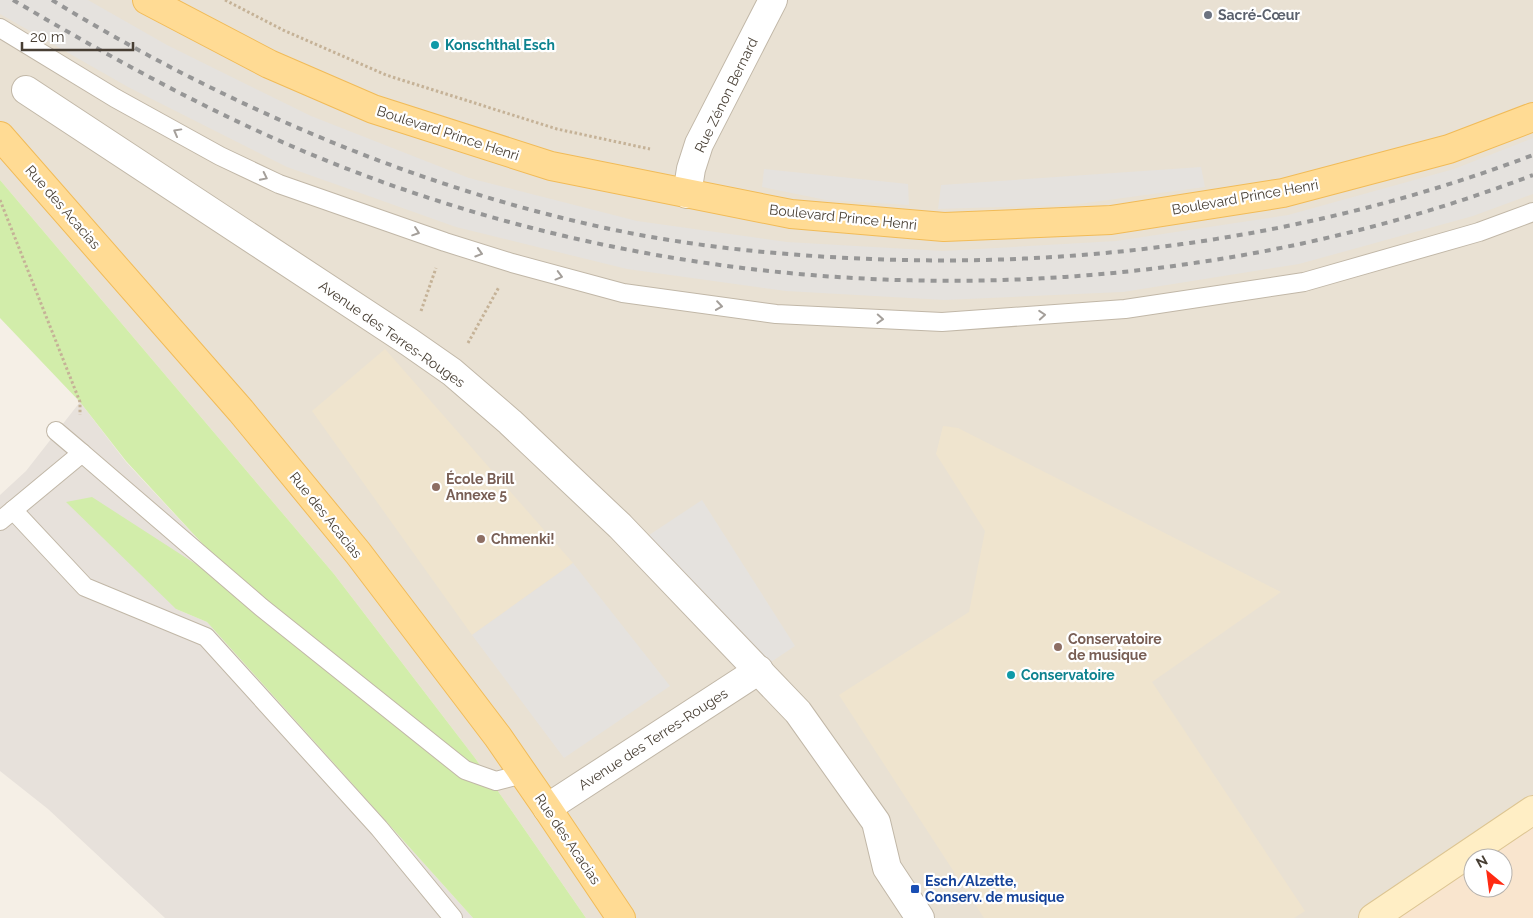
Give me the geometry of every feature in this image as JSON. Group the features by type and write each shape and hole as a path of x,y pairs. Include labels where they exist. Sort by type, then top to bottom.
{"main road":[{"name":"Boulevard Prince Henri","path":"147,0 269,64 373,109 551,166 791,214 944,227 1111,220 1282,193 1448,150 1533,117"},
{"name":"Rue des Acacias","path":"0,136 241,411 364,561 498,738 621,918"}],"street":[{"name":"Rue Zénon Bernard","path":"687,194 691,170 699,144 773,0"},
{"name":"Avenue des Terres-Rouges","path":"26,90 409,342 452,372 510,422 620,526 798,712 876,822 887,868 920,918"},
{"name":"Avenue des Terres-Rouges","path":"547,808 759,670"},
{"path":"1373,918 1533,810"}],"lane":[{"path":"0,28 115,98 220,156 279,184 445,242 512,263 623,293 776,314 942,322 1125,309 1304,282 1479,232 1533,212"},
{"path":"56,432 261,607 465,770 496,781 523,774"},
{"path":"82,453 7,516 85,587 206,638 379,828 453,918"}],"path":[{"path":"225,0 285,31 386,75 557,128 657,151"},
{"path":"0,200 80,402 82,453"},
{"path":"409,342 445,242"},
{"path":"452,372 512,263"}],"shaded area":[{"path":"0,0 1533,0 1533,810 1477,848 1463,848 1463,857 1373,918 586,918 475,758 334,574 0,180"},
{"path":"0,0 88,0 167,45 311,116 469,178 637,221 787,242 943,251 1116,241 1288,215 1454,169 1533,138 1533,194 1473,216 1299,264 1123,292 945,300 786,291 627,269 456,227 287,167 128,87 0,14"},
{"path":"1201,167 1205,187 1071,205 938,209 941,185"},
{"path":"764,169 908,184 909,205 826,200 762,187"},
{"name":"École Brill Annexe 5","path":"385,349 573,563 472,635 312,411"},
{"path":"80,402 126,462 261,607 176,609 207,622 473,918 165,918 48,809 0,771 0,495 26,471"},
{"name":"Conservatoire de musique","path":"943,426 958,428 1281,592 1152,682 1305,911 1294,918 984,918 839,695 969,612 985,531 936,454"},
{"path":"702,500 795,646 759,670 637,543"},
{"path":"573,563 670,686 564,758 472,635"},
{"path":"1533,810 1533,918 1373,918 1463,857 1463,898 1513,898 1513,848 1477,848"}],"green space":[{"path":"0,180 334,574 475,758 586,918 473,918 207,622 176,609 66,502 92,497 259,605 126,461 80,402 0,318"}],"railway":[{"path":"13,0 152,78 259,132 296,148 445,203 598,243 754,269 912,280 1070,277 1227,258 1382,224 1533,175"},
{"path":"52,0 120,40 262,112 336,144 411,172 487,197 563,218 640,235 784,254 842,258 955,260 1040,258 1124,251 1207,240 1290,225 1372,206 1453,183 1533,155"}],"place":[{"name":"Sacré-Cœur","path":"1208,15"},
{"name":"Konschthal Esch","path":"435,45"},
{"name":"École Brill Annexe 5","path":"436,487"},
{"name":"Chmenki!","path":"481,539"},
{"name":"Conservatoire de musique","path":"1058,647"},
{"name":"Conservatoire","path":"1011,675"},
{"name":"Esch/Alzette, Conserv. de musique","path":"915,889"}]}
